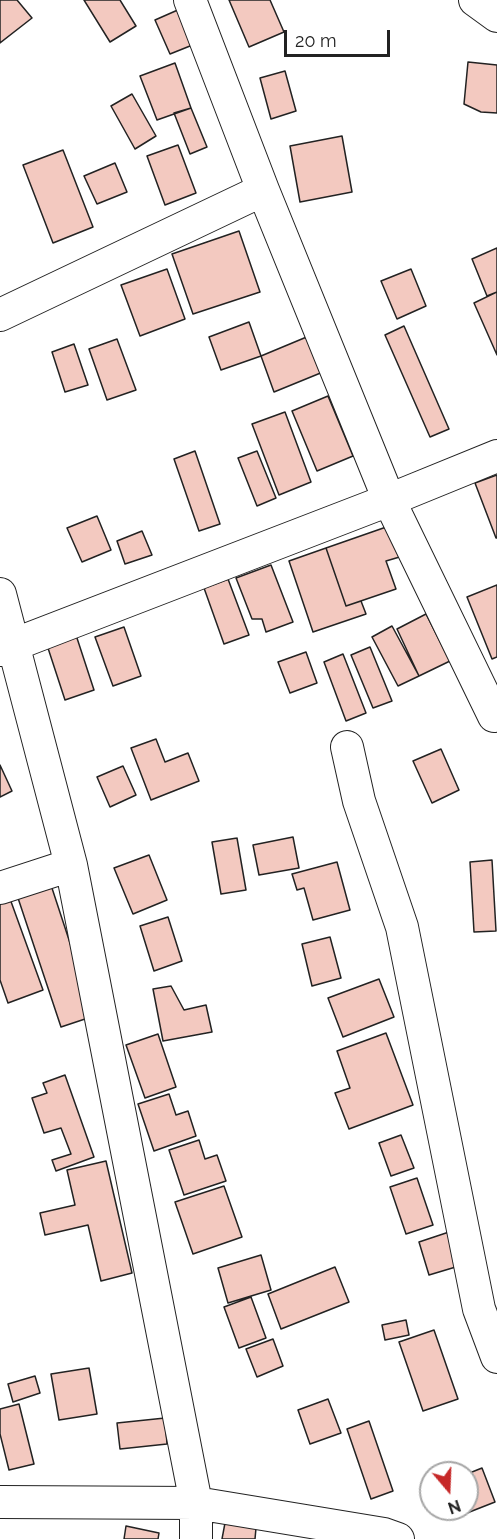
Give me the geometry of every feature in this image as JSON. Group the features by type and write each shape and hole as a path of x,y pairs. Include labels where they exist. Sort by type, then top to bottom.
{"street":[{"path":"190,0 263,190 389,500 494,716"},
{"path":"475,0 497,16"},
{"path":"0,315 263,190"},
{"path":"6,647 389,500 497,456"},
{"path":"0,594 6,647 71,865 196,1503 196,1539"},
{"path":"347,747 359,801 402,927 479,1310 497,1357"},
{"path":"0,888 71,865"},
{"path":"0,1502 196,1503 384,1534 398,1539"}],"building":[{"path":"0,0 17,0 32,18 0,43"},
{"path":"84,0 120,0 136,26 110,42"},
{"path":"229,0 270,0 284,32 249,47"},
{"path":"180,9 195,44 170,54 155,20"},
{"path":"468,62 497,65 497,113 481,112 464,104"},
{"path":"175,63 191,108 157,120 140,76"},
{"path":"285,71 296,111 271,119 260,78"},
{"path":"132,94 156,136 135,149 111,106"},
{"path":"191,108 207,147 190,154 174,113"},
{"path":"342,136 352,192 300,202 290,146"},
{"path":"178,145 196,193 165,205 147,156"},
{"path":"63,150 93,227 53,243 23,165"},
{"path":"115,163 127,192 97,204 84,176"},
{"path":"239,231 260,292 193,314 172,254"},
{"path":"497,248 497,292 487,296 472,259"},
{"path":"167,269 185,319 140,336 121,285"},
{"path":"411,269 426,306 397,319 381,281"},
{"path":"497,292 497,355 474,303"},
{"path":"249,322 261,356 221,370 209,337"},
{"path":"404,326 449,429 430,437 385,335"},
{"path":"309,336 323,372 274,392 261,356"},
{"path":"117,339 136,390 107,400 89,349"},
{"path":"74,344 88,385 65,392 52,352"},
{"path":"328,396 353,456 317,471 292,411"},
{"path":"285,412 311,482 279,495 252,424"},
{"path":"195,451 220,524 199,531 174,459"},
{"path":"257,451 276,498 257,506 238,458"},
{"path":"497,475 497,538 496,538 475,483"},
{"path":"97,516 111,550 82,562 67,528"},
{"path":"392,525 403,556 386,561 396,589 346,606 326,548"},
{"path":"142,531 152,555 125,564 117,541"},
{"path":"326,548 346,606 361,601 366,614 313,632 289,561"},
{"path":"271,565 293,622 266,632 262,619 252,619 236,578"},
{"path":"228,579 249,635 224,644 204,588"},
{"path":"497,585 497,657 492,659 467,597"},
{"path":"426,614 450,661 419,676 397,629"},
{"path":"392,626 419,676 398,686 372,637"},
{"path":"124,627 141,676 113,686 95,637"},
{"path":"76,635 94,690 65,700 47,645"},
{"path":"370,647 392,701 373,708 351,655"},
{"path":"306,652 317,683 290,693 278,662"},
{"path":"343,654 366,713 346,721 324,662"},
{"path":"156,739 165,762 188,753 199,781 151,800 131,748"},
{"path":"441,749 459,790 432,803 413,761"},
{"path":"0,765 12,791 0,797"},
{"path":"123,766 136,795 110,807 97,777"},
{"path":"293,837 299,868 259,875 253,845"},
{"path":"237,838 246,890 221,894 212,842"},
{"path":"149,855 167,900 133,914 114,868"},
{"path":"492,860 496,931 474,932 470,862"},
{"path":"337,862 350,910 313,920 304,888 297,890 292,874"},
{"path":"49,879 94,1016 61,1027 15,889"},
{"path":"9,896 43,990 8,1003 0,980 0,899"},
{"path":"168,917 182,961 154,971 140,926"},
{"path":"330,937 341,978 312,986 302,944"},
{"path":"379,979 394,1017 343,1037 328,998"},
{"path":"171,986 184,1010 206,1005 212,1032 163,1041 153,989"},
{"path":"386,1033 413,1105 349,1129 335,1093 350,1088 337,1051"},
{"path":"158,1034 176,1087 145,1098 126,1045"},
{"path":"65,1075 94,1157 56,1171 52,1160 71,1154 61,1128 44,1133 32,1098 47,1093 43,1083"},
{"path":"169,1094 176,1115 188,1111 196,1136 154,1151 138,1104"},
{"path":"401,1135 414,1168 391,1176 379,1143"},
{"path":"199,1140 205,1159 217,1155 226,1181 184,1195 169,1150"},
{"path":"106,1161 132,1273 101,1281 88,1225 45,1235 40,1213 75,1205 67,1170"},
{"path":"417,1178 433,1225 406,1234 390,1187"},
{"path":"224,1186 242,1237 193,1254 175,1202"},
{"path":"449,1232 459,1266 429,1275 419,1242"},
{"path":"261,1255 271,1290 228,1303 218,1268"},
{"path":"335,1267 349,1302 281,1329 268,1294"},
{"path":"251,1297 266,1338 239,1348 224,1307"},
{"path":"406,1320 409,1335 385,1340 382,1325"},
{"path":"434,1330 458,1399 423,1411 399,1342"},
{"path":"273,1339 283,1366 257,1377 246,1349"},
{"path":"89,1368 97,1414 59,1420 51,1374"},
{"path":"35,1376 40,1393 13,1402 8,1384"},
{"path":"328,1399 341,1433 310,1444 298,1410"},
{"path":"19,1404 34,1464 9,1470 0,1434 0,1409"},
{"path":"165,1418 167,1444 120,1449 117,1423"},
{"path":"369,1421 393,1491 371,1499 347,1429"},
{"path":"482,1468 495,1502 479,1508 479,1469"},
{"path":"225,1523 256,1528 255,1539 222,1539"},
{"path":"126,1526 159,1533 158,1539 124,1539"}]}
